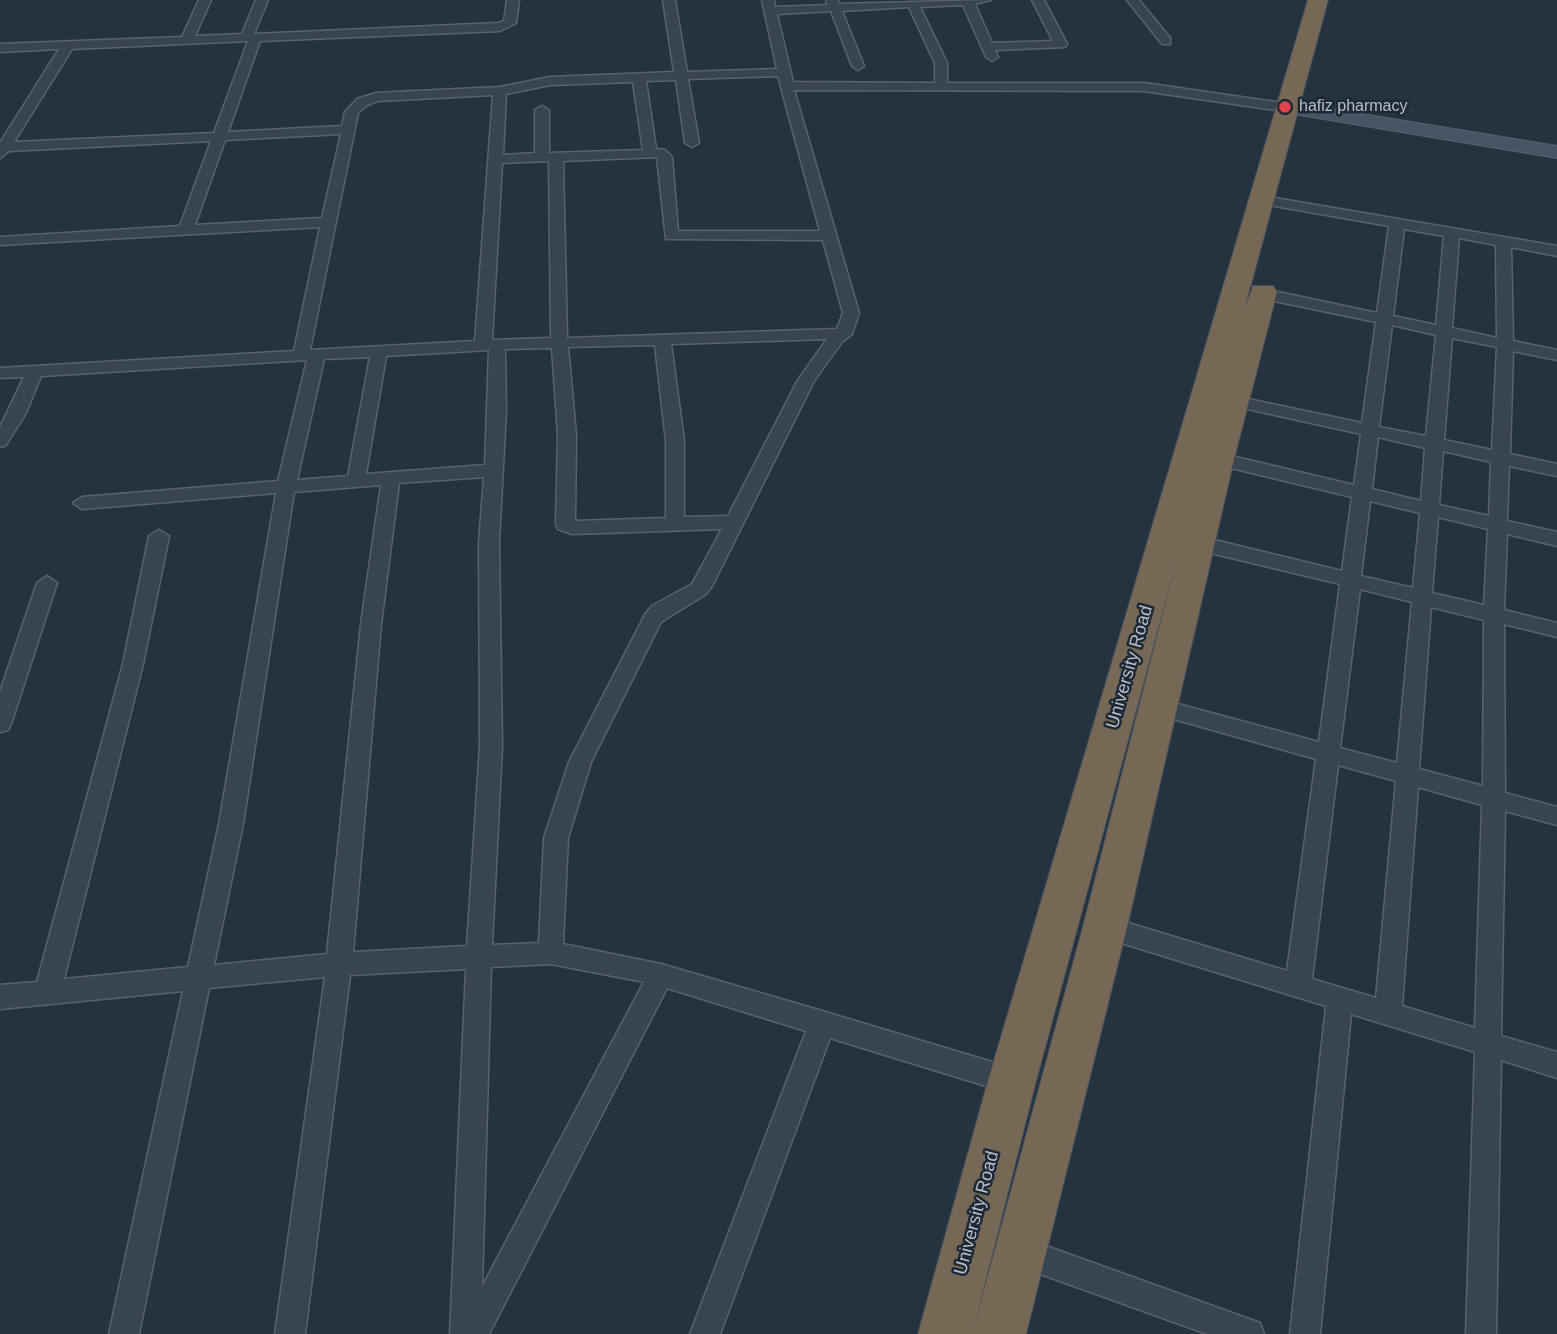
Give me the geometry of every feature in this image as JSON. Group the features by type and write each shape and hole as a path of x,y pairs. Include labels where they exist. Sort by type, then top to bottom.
{"highway":[{"name":"University Road","path":"1301,110 1318,0"},
{"name":"University Road","path":"945,1334 1012,1081 1205,455 1301,110 1340,0"},
{"name":"University Road","path":"999,1334 1105,927 1198,543 1205,455 1234,401 1250,291"}],"street":[{"path":"187,40 205,0"},
{"path":"186,230 222,136 262,0"},
{"path":"0,48 500,27 510,23 513,0"},
{"path":"669,0 692,143"},
{"path":"967,0 990,52 1061,44 1038,0"},
{"path":"551,953 551,899 556,838 580,762 653,618 659,611 699,589 806,380 836,339 844,334 851,313 786,79 769,6 985,0"},
{"path":"1133,0 1166,41"},
{"path":"912,2 941,63 941,85"},
{"path":"834,4 858,66"},
{"path":"1,149 68,45"},
{"path":"124,1334 231,824 330,222 352,111 362,102 376,97 500,91 541,81 680,75 941,85 1177,89 1557,152"},
{"path":"639,77 650,153"},
{"path":"466,1334 479,957 491,746 489,542 493,470 490,345 500,91"},
{"path":"542,110 549,157 567,435 565,524 572,528 734,522"},
{"path":"1,149 349,130"},
{"path":"497,159 660,153 665,157 671,236 830,235"},
{"path":"1274,202 1556,251 1557,268"},
{"path":"0,241 330,222"},
{"path":"1298,986 1361,493 1372,430 1396,223"},
{"path":"1388,1014 1405,774 1424,598 1433,443 1446,333 1452,233"},
{"path":"1481,1334 1494,799 1494,615 1505,345 1503,242"},
{"path":"1250,291 1557,355"},
{"path":"0,373 490,345 844,334"},
{"path":"662,339 675,441 675,523"},
{"path":"356,481 379,351"},
{"path":"0,441 17,413 35,371"},
{"path":"1234,401 1557,470"},
{"path":"1205,455 1557,539"},
{"path":"82,503 493,470"},
{"path":"290,1334 338,964 371,624 391,478"},
{"path":"48,990 133,664 159,536"},
{"path":"1198,543 1557,630"},
{"path":"0,724 47,583"},
{"path":"1159,706 1557,816"},
{"path":"1105,927 1557,1065"},
{"path":"0,997 48,990 200,980 338,964 551,953 599,960 661,975 1012,1081"},
{"path":"473,1334 661,975"},
{"path":"1305,1334 1340,999"},
{"path":"705,1334 821,1023"},
{"path":"1021,1252 1249,1334"}],"place":[{"name":"hafiz pharmacy","path":"1285,107"}]}
